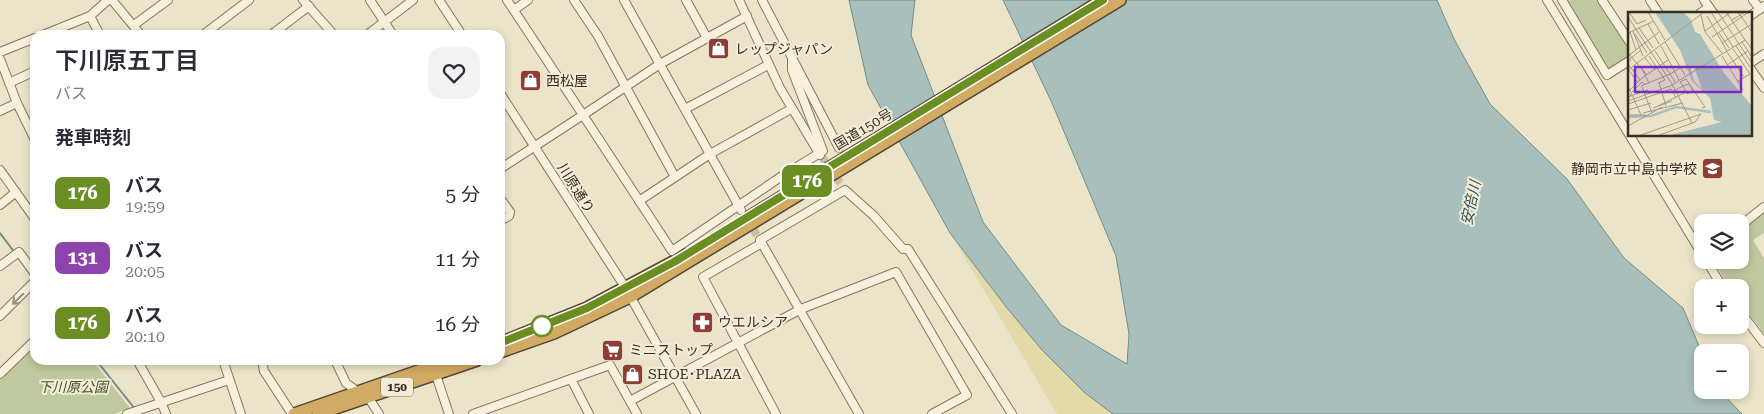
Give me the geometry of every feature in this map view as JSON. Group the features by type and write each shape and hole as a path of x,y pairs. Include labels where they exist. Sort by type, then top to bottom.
{"highway":[{"name":"国道150号","path":"852,159 1103,0"},
{"name":"国道150号","path":"505,350 554,332 628,292 712,239 852,159 1120,0"},
{"name":"国道150号","path":"505,341 628,292"},
{"name":"150","path":"293,414 433,367 446,365"},
{"name":"150","path":"318,414 368,398 433,367"}],"street":[{"path":"55,30 90,16 108,0"},
{"path":"112,0 137,30"},
{"path":"134,26 168,0"},
{"path":"210,30 249,0"},
{"path":"370,0 390,30"},
{"path":"374,30 413,0"},
{"path":"439,0 459,30"},
{"path":"507,0 672,251 740,208 782,176 821,156 823,151 792,70 792,58"},
{"path":"514,10 528,0"},
{"path":"574,0 598,36 675,177"},
{"path":"624,0 740,208"},
{"path":"686,0 707,38"},
{"path":"739,0 768,66 791,109 821,156"},
{"path":"762,0 839,148"},
{"path":"1547,0 1628,133"},
{"path":"1562,0 1607,75 1628,62"},
{"path":"1602,0 1628,39"},
{"path":"1650,0 1658,12"},
{"path":"1753,0 1762,8"},
{"path":"276,30 306,3 330,30"},
{"path":"90,16 97,30"},
{"path":"505,166 660,64 747,16"},
{"path":"0,52 30,40"},
{"path":"1752,63 1764,54"},
{"path":"0,59 17,104 30,130"},
{"path":"685,109 768,66"},
{"path":"1752,71 1764,88"},
{"path":"9,83 30,72"},
{"name":"川原通り","path":"505,101 628,292 696,414"},
{"path":"0,111 17,104"},
{"path":"639,201 710,154 791,109"},
{"path":"1630,136 1694,241"},
{"path":"0,170 30,213"},
{"path":"776,414 703,277 843,187 874,216 903,249 908,249 1012,414"},
{"path":"0,205 16,192"},
{"path":"505,205 510,212 509,216 505,218"},
{"path":"1749,219 1764,207"},
{"path":"760,240 858,414"},
{"path":"0,266 19,252 30,267"},
{"path":"630,401 801,310 896,272 967,395 932,414"},
{"path":"0,316 30,287"},
{"path":"1749,323 1764,343"},
{"path":"0,374 30,345"},
{"path":"142,365 166,414"},
{"path":"224,365 241,414"},
{"path":"263,365 264,372 293,414"},
{"path":"337,365 346,383 358,392"},
{"path":"473,414 610,365 637,414"},
{"path":"433,367 449,414"},
{"path":"571,379 589,414"},
{"path":"127,414 229,380"},
{"path":"368,398 379,414"}],"green space":[{"path":"1564,0 1598,0 1628,45 1628,58 1609,70"},
{"path":"1764,214 1764,233 1753,240 1764,258 1764,334 1749,313 1749,279 1725,279 1718,269 1749,269 1749,225"},
{"name":"下川原公園","path":"30,349 30,365 96,365 130,408 114,414 0,414 0,378"}],"sand":[{"path":"950,233 1006,306 1045,352 1089,395 1113,414 1057,414"}],"water":[{"name":"安倍川","path":"849,0 915,0 911,35 983,222 1061,325 1127,364 1129,334 1116,256 1052,103 1003,0 1437,0 1454,39 1490,104 1567,179 1624,258 1683,308 1698,344 1694,344 1694,399 1728,399 1742,414 1113,414 1085,393 1042,350 1007,308 950,233 868,85"}],"waterway":[{"path":"0,233 15,253"},
{"path":"18,257 28,271"},
{"path":"100,365 135,409"}],"tunnel":[{"path":"822,157 841,184"},
{"path":"741,210 757,235"}],"bus line":[{"name":"176","path":"505,341 587,308 674,262 1103,0"}],"place":[{"name":"レップジャパン","path":"719,49"},
{"name":"西松屋","path":"530,81"},
{"name":"静岡市立中島中学校","path":"1713,169"},
{"name":"ウエルシア","path":"702,322"},
{"name":"ミニストップ","path":"613,350"},
{"name":"SHOE･PLAZA","path":"632,374"}]}
